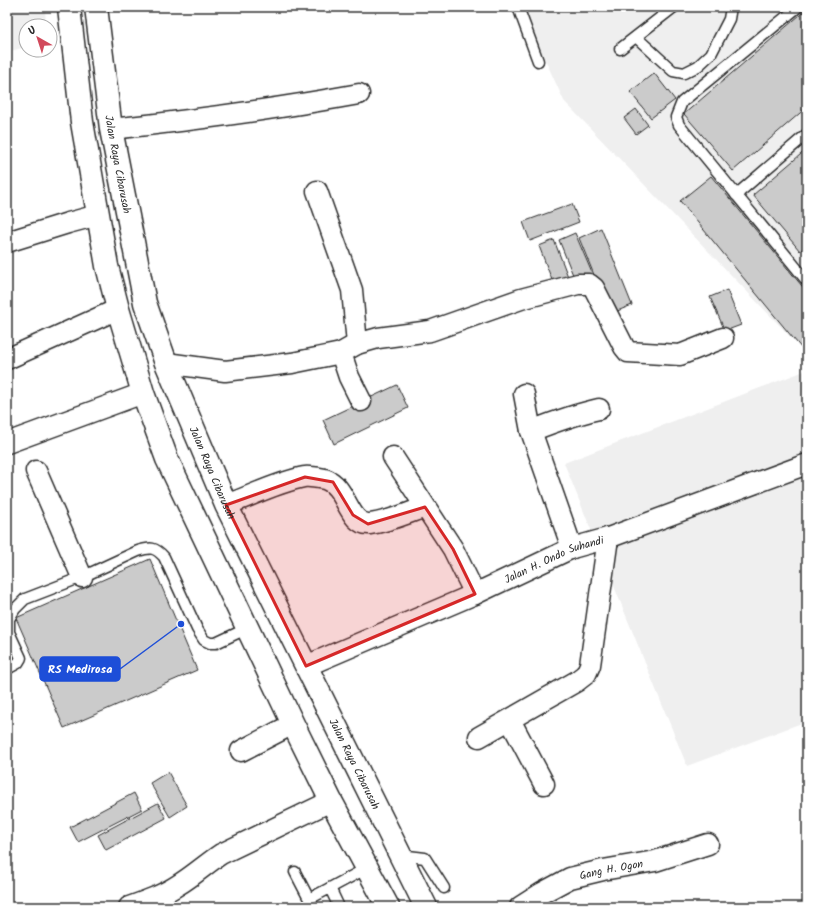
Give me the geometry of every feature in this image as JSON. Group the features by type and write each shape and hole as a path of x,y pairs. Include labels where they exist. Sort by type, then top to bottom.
{"main road":[{"path":"69,7 82,122 107,266 143,393 167,459 293,724 388,907"},
{"name":"Jalan Raya Cibarusah","path":"96,7 111,129 146,303 166,363 226,505 426,907"}],"street":[{"path":"111,129 198,119 359,94"},
{"path":"317,191 352,290 349,348 350,377 361,401"},
{"path":"7,242 98,215"},
{"path":"166,363 225,371 292,363 349,348 378,338 430,331 521,299 578,284 589,284 594,288 628,352 680,355 723,338"},
{"path":"7,359 118,309"},
{"path":"7,443 143,393"},
{"path":"524,394 532,431 572,548"},
{"path":"532,431 573,415 599,409"},
{"path":"393,457 453,549 475,594"},
{"name":"Jalan H. Ondo Suhandi","path":"306,666 475,594 572,548 608,538 807,464"},
{"path":"36,471 82,577"},
{"path":"226,505 284,483 305,477 324,479 333,482 342,494 353,515 359,521 368,524 425,507"},
{"path":"479,737 577,681 586,674 590,665 608,538"},
{"path":"510,720 544,784"},
{"path":"241,751 293,724"},
{"path":"129,907 162,894 178,885 221,854 332,801"},
{"name":"Gang H. Ogon","path":"520,907 570,878 603,870 655,861 708,844"}],"lane":[{"path":"518,7 538,61"},
{"path":"620,49 674,7"},
{"path":"636,37 673,71 684,73 698,66 711,54 729,19 731,7"},
{"path":"798,7 682,102 676,117 679,125 806,278"},
{"path":"736,195 807,134"},
{"path":"7,669 18,663 21,658 9,632 9,618 15,608 25,599 82,577 138,551 148,548 157,549 164,557 204,640 210,643 216,643 248,628"},
{"path":"400,855 425,858 444,888"},
{"path":"295,872 309,899 367,868"},
{"path":"330,888 339,907"}],"highlighted area":[{"path":"305,477 333,482 353,515 368,524 425,507 453,549 475,594 306,666 226,505"}],"shaded area":[{"path":"7,7 45,7 46,18 18,18 18,49 7,52"},
{"path":"521,7 807,7 807,354 564,101"},
{"path":"807,370 807,721 687,766 564,463"}],"building":[{"path":"807,9 807,107 733,171 684,114"},
{"path":"654,73 675,100 651,118 630,92"},
{"path":"636,109 648,125 636,134 624,118"},
{"path":"807,149 807,245 800,251 753,195"},
{"path":"711,176 807,292 807,355 680,201"},
{"path":"572,204 579,222 530,241 523,222"},
{"path":"601,228 632,305 610,314 579,238"},
{"path":"575,233 592,273 575,280 559,240"},
{"path":"554,240 570,282 555,288 539,246"},
{"path":"727,290 741,325 725,331 710,297"},
{"path":"397,385 408,408 334,444 323,420"},
{"path":"150,559 197,670 64,728 16,618"},
{"path":"168,772 187,806 170,817 150,783"},
{"path":"134,793 142,809 78,842 70,827"},
{"path":"158,803 166,818 106,850 98,835"}],"place":[{"name":"RS Medirosa","path":"181,624"}]}
